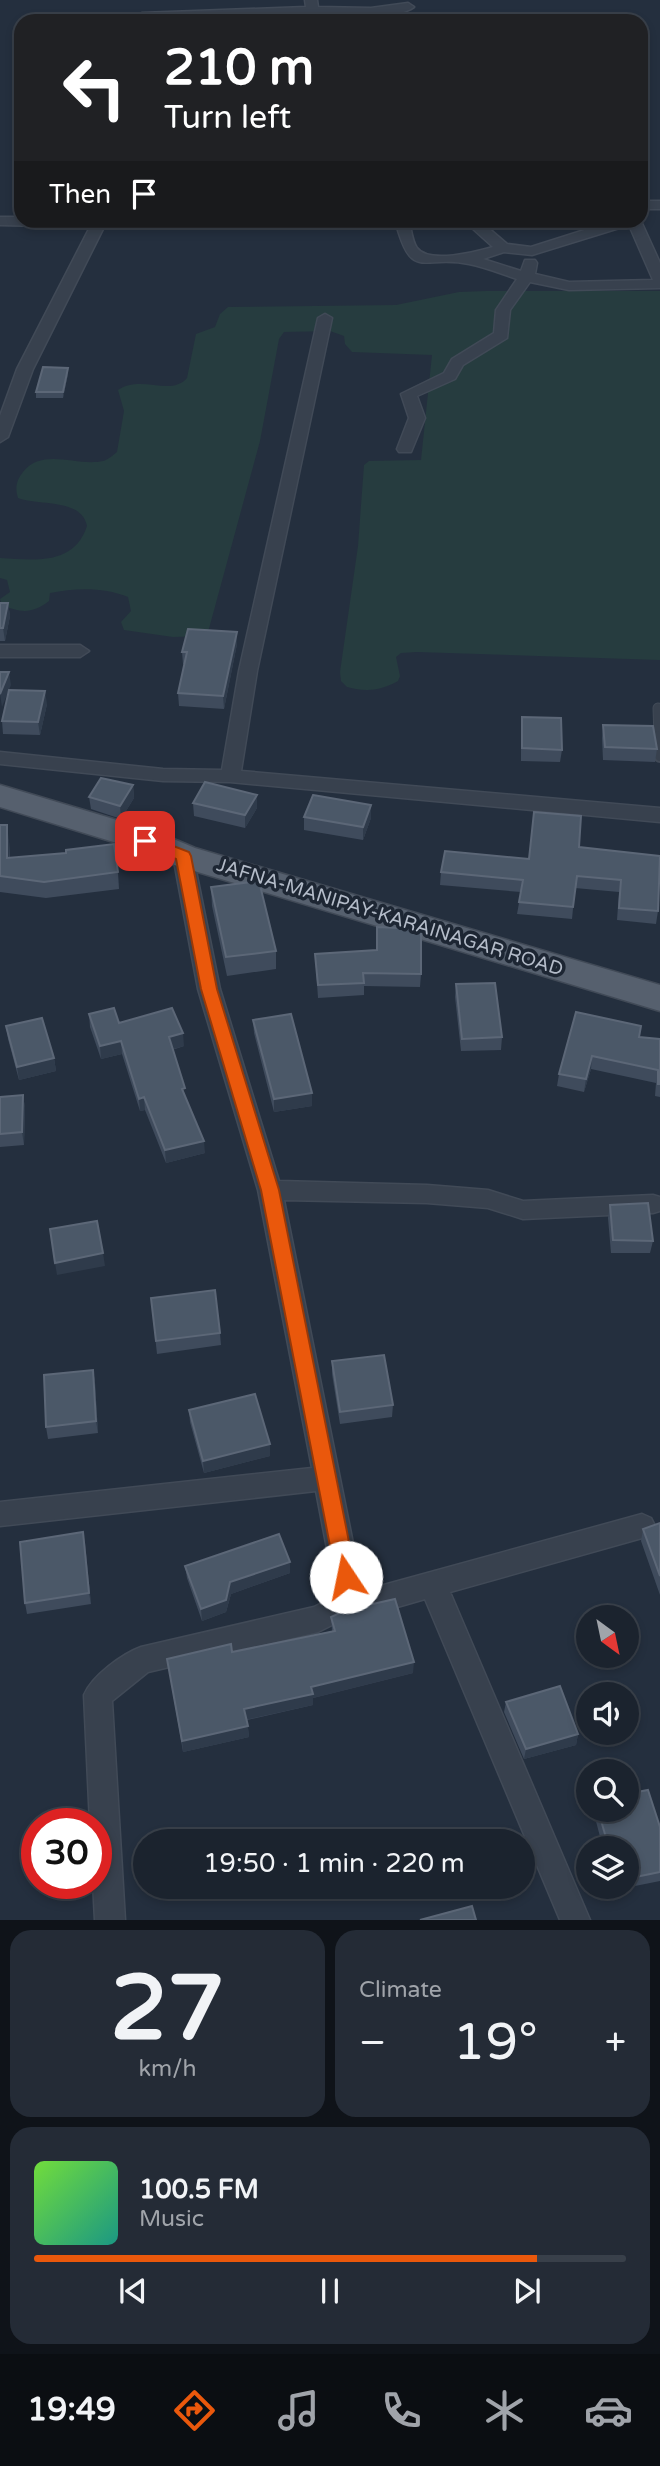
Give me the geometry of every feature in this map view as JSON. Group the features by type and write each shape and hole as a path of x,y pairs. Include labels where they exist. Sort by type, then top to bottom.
{"main road":[{"name":"JAFNA-MANIPAY-KARAINAGAR ROAD","path":"0,796 145,841 183,856 660,998"}],"street":[{"path":"377,14 408,3"},
{"path":"236,14 312,10 351,14"},
{"path":"0,437 25,369 97,228"},
{"path":"404,228 410,249 423,259 468,259 527,277 569,286 660,282 636,228"},
{"path":"479,228 503,248"},
{"path":"468,259 503,248 532,251 607,228"},
{"path":"405,449 417,418 409,394 450,376 457,362 502,335 499,326 507,298 527,277 532,251"},
{"path":"230,776 251,658 325,318"},
{"path":"0,652 80,651"},
{"path":"0,758 163,775 230,776 660,815"},
{"path":"183,856 209,989 270,1190 351,1602"},
{"path":"270,1190 427,1194 488,1199 523,1210 653,1204"},
{"path":"0,1514 327,1478"},
{"path":"110,1920 98,1695 141,1660 318,1619 351,1602 380,1599 642,1526"},
{"path":"433,1585 575,1920"}],"lane":[{"path":"658,708 660,756"}],"green space":[{"path":"660,291 660,660 401,653 396,657 400,676 398,681 373,690 347,687 341,681 340,672 358,546 364,465 369,461 421,460 432,355 352,352 345,344 344,336 330,331 284,332 279,339 260,441 207,636 173,637 124,630 121,622 131,611 128,597 109,591 80,589 50,593 49,601 26,611 2,605 0,599 10,592 7,580 0,578 0,558 39,559 63,554 81,539 87,526 77,511 68,507 18,498 17,485 23,472 40,461 61,459 93,462 105,460 117,452 124,411 118,390 136,384 173,386 187,378 196,334 215,327 220,314 228,307 396,305 459,292"}],"building":[{"path":"43,367 68,368 63,392 36,392"},
{"path":"0,603 8,603 3,628 0,628"},
{"path":"188,629 237,632 223,696 178,693 187,652 182,652"},
{"path":"0,672 9,672 0,694"},
{"path":"9,690 45,691 38,722 2,721"},
{"path":"522,717 561,718 562,750 522,748"},
{"path":"603,725 653,726 657,749 605,747"},
{"path":"101,778 133,785 120,806 89,797"},
{"path":"205,782 257,795 245,815 193,803"},
{"path":"313,795 371,805 363,827 304,817"},
{"path":"534,812 581,816 579,847 660,856 658,911 619,908 621,880 577,876 573,907 519,902 523,880 441,872 445,851 529,859"},
{"path":"0,825 7,825 7,858 66,853 66,850 114,844 118,872 44,882 0,876"},
{"path":"259,881 276,951 226,957 211,887"},
{"path":"377,927 421,929 421,974 363,973 364,983 318,985 315,954 377,950"},
{"path":"495,983 502,1037 462,1039 456,984"},
{"path":"114,1008 119,1023 172,1008 183,1033 169,1037 185,1088 182,1089 204,1141 165,1150 144,1097 139,1099 121,1041 100,1046 89,1014"},
{"path":"576,1012 641,1026 639,1037 660,1039 660,1084 658,1070 592,1056 586,1079 559,1074"},
{"path":"291,1014 312,1093 274,1099 253,1020"},
{"path":"42,1018 54,1058 17,1067 6,1026"},
{"path":"23,1095 22,1132 0,1134 0,1097"},
{"path":"648,1203 653,1241 613,1240 610,1205"},
{"path":"97,1221 103,1253 55,1263 50,1229"},
{"path":"215,1290 220,1333 156,1341 151,1298"},
{"path":"384,1355 393,1405 340,1412 332,1361"},
{"path":"93,1370 96,1421 46,1427 44,1375"},
{"path":"255,1394 270,1444 203,1461 189,1410"},
{"path":"660,1523 660,1576 643,1529"},
{"path":"83,1532 89,1593 25,1603 20,1542"},
{"path":"279,1534 290,1562 230,1582 226,1600 201,1609 185,1566"},
{"path":"395,1599 414,1662 311,1687 313,1694 244,1709 248,1726 182,1741 167,1659 231,1644 232,1652 335,1631 331,1617 346,1610"},
{"path":"560,1686 576,1735 526,1749 506,1702"},
{"path":"648,1790 660,1827 660,1872 639,1876 639,1836 606,1836 601,1822 639,1822 639,1792"},
{"path":"472,1906 476,1920 420,1920"}],"route":[{"path":"145,841 183,856 209,989 270,1190 346,1577"}]}
